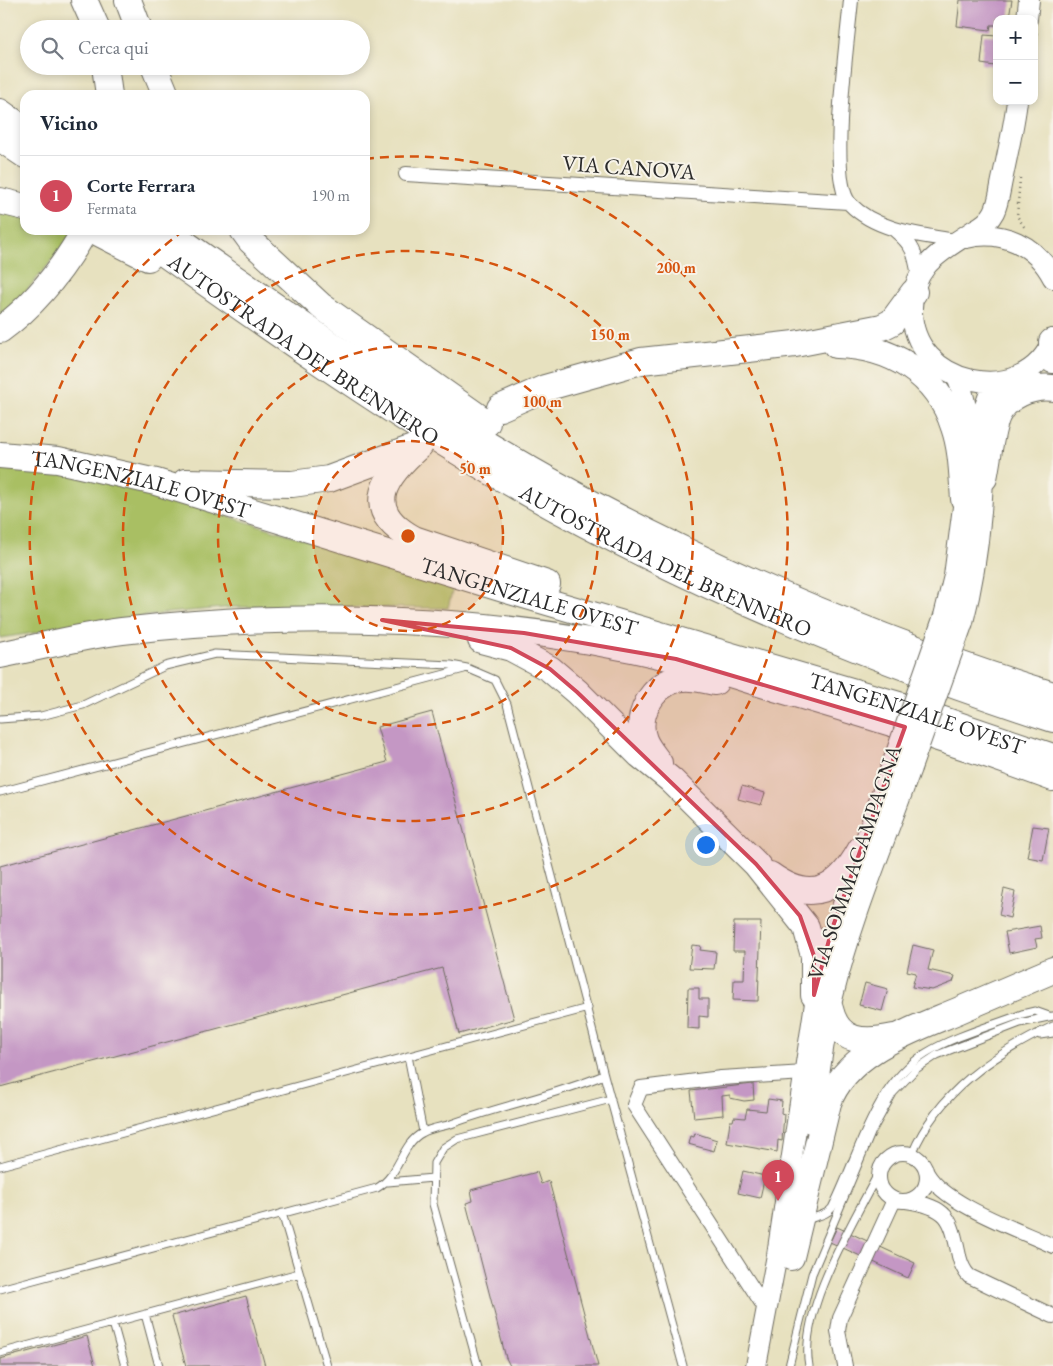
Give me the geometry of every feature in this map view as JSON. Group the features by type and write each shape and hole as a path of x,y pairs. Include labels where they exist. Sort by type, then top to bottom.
{"highway":[{"path":"84,0 93,20"},
{"path":"106,75 108,90"},
{"path":"158,75 164,90"},
{"path":"0,112 20,126"},
{"path":"0,138 20,152"},
{"path":"0,201 20,206"},
{"path":"0,330 44,291 82,235"},
{"path":"103,235 242,308"},
{"name":"AUTOSTRADA DEL BRENNERO","path":"138,235 301,349 447,444 538,498 650,557 824,637 909,670 1053,719"},
{"name":"AUTOSTRADA DEL BRENNERO","path":"173,235 388,382 523,466 601,508 812,609 963,667 1053,695"},
{"path":"247,235 320,306 384,353 531,452 620,504 825,604 963,667"},
{"path":"500,408 545,388 641,360 795,344 882,327 892,322 917,284"},
{"path":"795,344 852,345 880,350 908,365 926,381 942,400 954,426 959,448 964,500"},
{"path":"984,478 997,416 1007,403 1017,395 1032,389 1053,388"},
{"path":"156,482 292,484 329,479 420,445 391,473 383,491 385,513 395,527 403,533 414,539 668,625 772,667"},
{"name":"TANGENZIALE OVEST","path":"0,455 58,460 156,482 507,590 902,706 1053,757"},
{"path":"382,620 497,644 524,654 550,669 570,686 640,755 671,780 756,864 806,927 814,956 822,1002 836,1026 853,1038 874,1042 900,1036"},
{"name":"TANGENZIALE OVEST","path":"0,656 122,631 262,621 382,620 504,630 593,642 676,659 858,712 1029,769 1053,780"},
{"path":"671,780 645,742 642,723 643,713 652,695 667,683 677,679 698,678 797,706 858,712"},
{"path":"756,864 784,884 801,890 816,891 838,881 852,865 861,849"},
{"path":"791,1257 832,1093 844,1075 857,1064 900,1036 1053,970"}],"street":[{"path":"851,0 839,172 842,192 848,202 862,214 893,228 959,240 978,235 1022,236"},
{"path":"1027,15 1029,0"},
{"path":"917,284 935,255 987,221 994,213 998,202 1016,105"},
{"name":"VIA CANOVA","path":"406,174 848,202"},
{"path":"998,202 999,212 1022,236 1029,249 1047,261 1053,278"},
{"path":"893,228 910,243 915,252 917,284 913,318 920,342 936,363 957,377 978,382 999,382 1015,377 1030,368 1053,347"},
{"name":"VIA SOMMACAMPAGNA","path":"756,1366 805,1073 822,1002 852,931 911,768 954,619 954,576 969,455 968,416 965,397 957,377"},
{"name":"VIA SOMMACAMPAGNA","path":"769,1366 791,1257 822,1002 826,948 893,762 954,619 974,581 981,531 985,406 999,382"},
{"path":"766,1311 634,1105 640,1088 721,1078 805,1073"},
{"path":"1053,1246 950,1197 934,1183 924,1165 912,1154 898,1153 886,1160 882,1166 879,1182 887,1196 920,1203 941,1212 951,1222 962,1266 969,1276 1053,1316"},
{"path":"845,1366 838,1331 840,1318 900,1200 919,1195 924,1189 927,1173"}],"lane":[{"path":"0,719 41,716 82,705 165,666 215,654 417,663 467,668 495,680 507,704 588,1008 610,1099 683,1366"},
{"path":"0,792 467,668"},
{"path":"0,1166 588,1008"},
{"path":"799,1229 807,1220 827,1214 832,1208 874,1113 891,1085 910,1066 940,1046 1022,1014 1039,1011 1052,1017"},
{"path":"789,1366 812,1274 872,1131 893,1093 916,1069 937,1055 1020,1023 1052,1017"},
{"path":"912,1154 930,1118 959,1086 1025,1039 1053,1026"},
{"path":"1025,1039 1053,1033"},
{"path":"408,1056 423,1132"},
{"path":"388,1182 412,1141 423,1132 571,1089 604,1075"},
{"path":"478,1366 434,1204 434,1162 443,1148 457,1138 610,1099"},
{"path":"809,1366 807,1339 816,1304 882,1166"},
{"path":"0,1289 377,1188 388,1182 433,1178"},
{"path":"282,1213 327,1366"},
{"path":"0,1353 299,1273"},
{"path":"145,1314 159,1366"},
{"path":"113,1322 125,1366"}],"path":[{"path":"1021,171 1016,216 1025,228 1022,236"}],"highlighted area":[{"path":"382,620 524,633 676,659 905,727 832,929 814,995 814,956 800,916 756,864 577,692 550,669 511,648"}],"green space":[{"path":"0,208 20,212 20,235 73,235 0,322"},
{"path":"0,464 100,478 454,584 448,608 234,607 167,613 0,638"}],"building":[{"path":"960,0 1012,0 1010,15 993,15 993,25 991,25 990,30 957,26"},
{"path":"984,35 993,36 993,66 981,64"},
{"path":"432,712 514,1019 459,1034 442,968 0,1087 0,866 387,762 377,727"},
{"path":"742,786 765,793 761,805 738,799"},
{"path":"1033,826 1049,828 1043,860 1027,857"},
{"path":"1004,889 1015,892 1010,918 999,915"},
{"path":"734,922 761,922 758,1001 733,1000 734,980 744,980 745,951 733,951"},
{"path":"1040,926 1042,938 1035,939 1037,947 1009,953 1005,932"},
{"path":"692,945 701,946 700,950 716,952 714,969 689,968"},
{"path":"913,945 933,950 928,970 955,976 953,982 932,990 912,987 916,973 907,971"},
{"path":"865,983 888,989 882,1011 859,1005"},
{"path":"688,988 699,988 699,999 708,999 708,1017 699,1016 699,1029 687,1028"},
{"path":"753,1084 754,1100 744,1101 730,1098 730,1095 722,1096 723,1115 694,1118 691,1091"},
{"path":"768,1099 782,1101 781,1113 784,1114 782,1141 778,1140 777,1152 727,1143 730,1121 733,1121 734,1117 745,1118 747,1109 766,1111"},
{"path":"695,1133 717,1140 714,1151 688,1144 690,1136 694,1137"},
{"path":"743,1171 765,1176 760,1198 738,1193"},
{"path":"537,1172 541,1184 549,1181 598,1366 510,1366 506,1358 466,1203 473,1201 471,1190"},
{"path":"837,1227 915,1263 908,1278 830,1242"},
{"path":"246,1296 265,1366 186,1366 172,1316"},
{"path":"87,1336 95,1366 0,1366 0,1359"}],"place":[{"name":"Corte Ferrara","path":"778,1201"}]}
